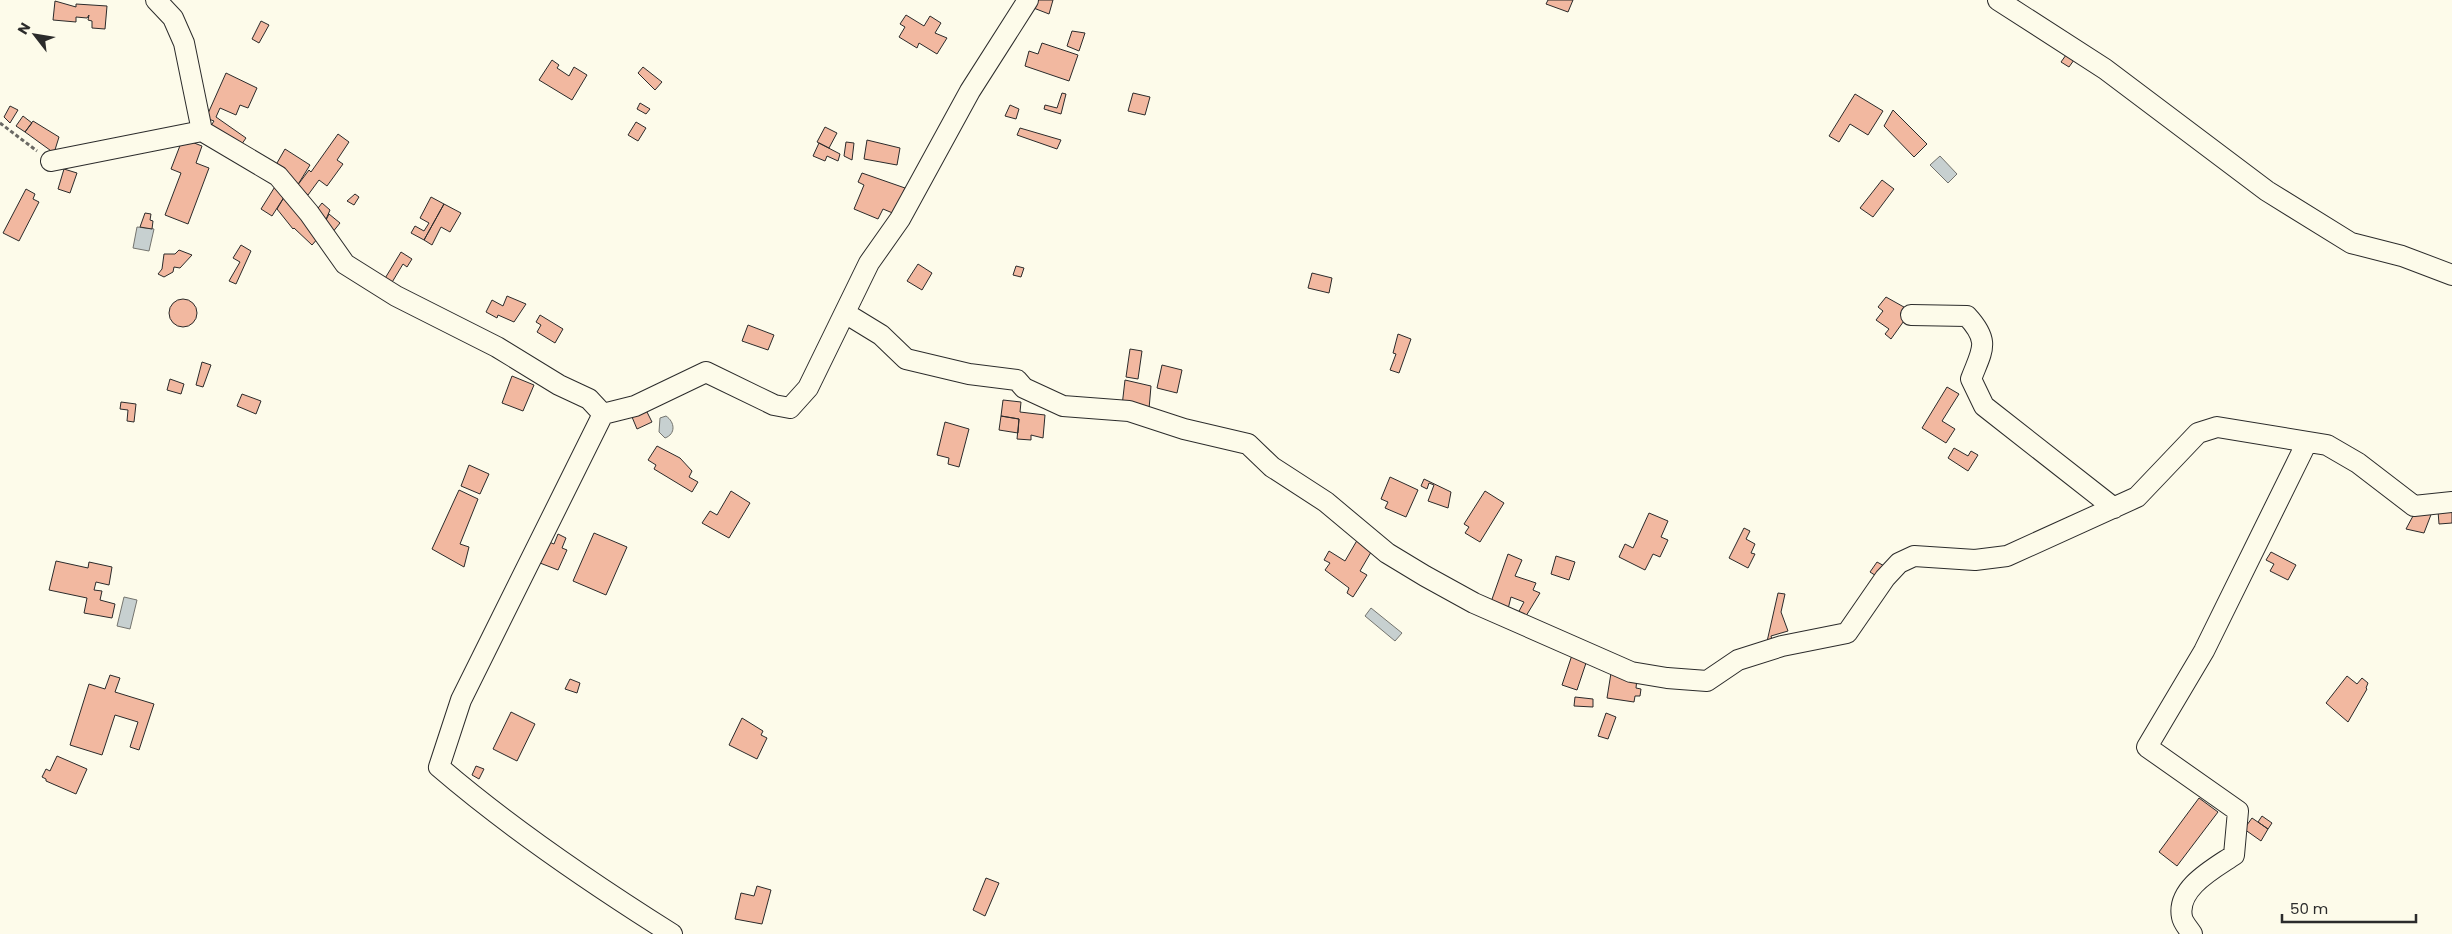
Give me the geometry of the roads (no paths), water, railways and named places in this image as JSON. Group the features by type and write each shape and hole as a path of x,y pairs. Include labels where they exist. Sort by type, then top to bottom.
{"street":[{"path":"156,0 173,18 184,43 202,131"},
{"path":"672,934 603,890 516,829 472,796 439,767 461,700 603,414 635,406 706,372 774,405 790,408 808,388 869,264 900,219 970,91 1028,0"},
{"path":"1998,0 2104,70 2268,191 2351,243 2402,256 2452,275"},
{"path":"51,161 202,131 278,176 309,213 345,264 396,296 497,347 559,385 589,399 603,414"},
{"path":"844,313 881,335 906,359 969,374 1018,380 1024,388 1063,406 1129,411 1184,429 1248,444 1272,467 1326,502 1387,553 1457,594 1531,629 1631,672 1667,678 1707,681 1738,660 1782,646 1848,633 1885,578 1899,563 1914,556 1975,560 2008,556 2137,497 2198,433 2218,427 2327,445 2358,463 2414,506 2452,502"},
{"path":"1911,315 1967,316 1979,329 1984,345 1970,379 1984,406 2114,508"},
{"path":"2192,934 2182,918 2184,898 2198,880 2234,855 2238,812 2147,747 2204,651 2307,442"}]}
